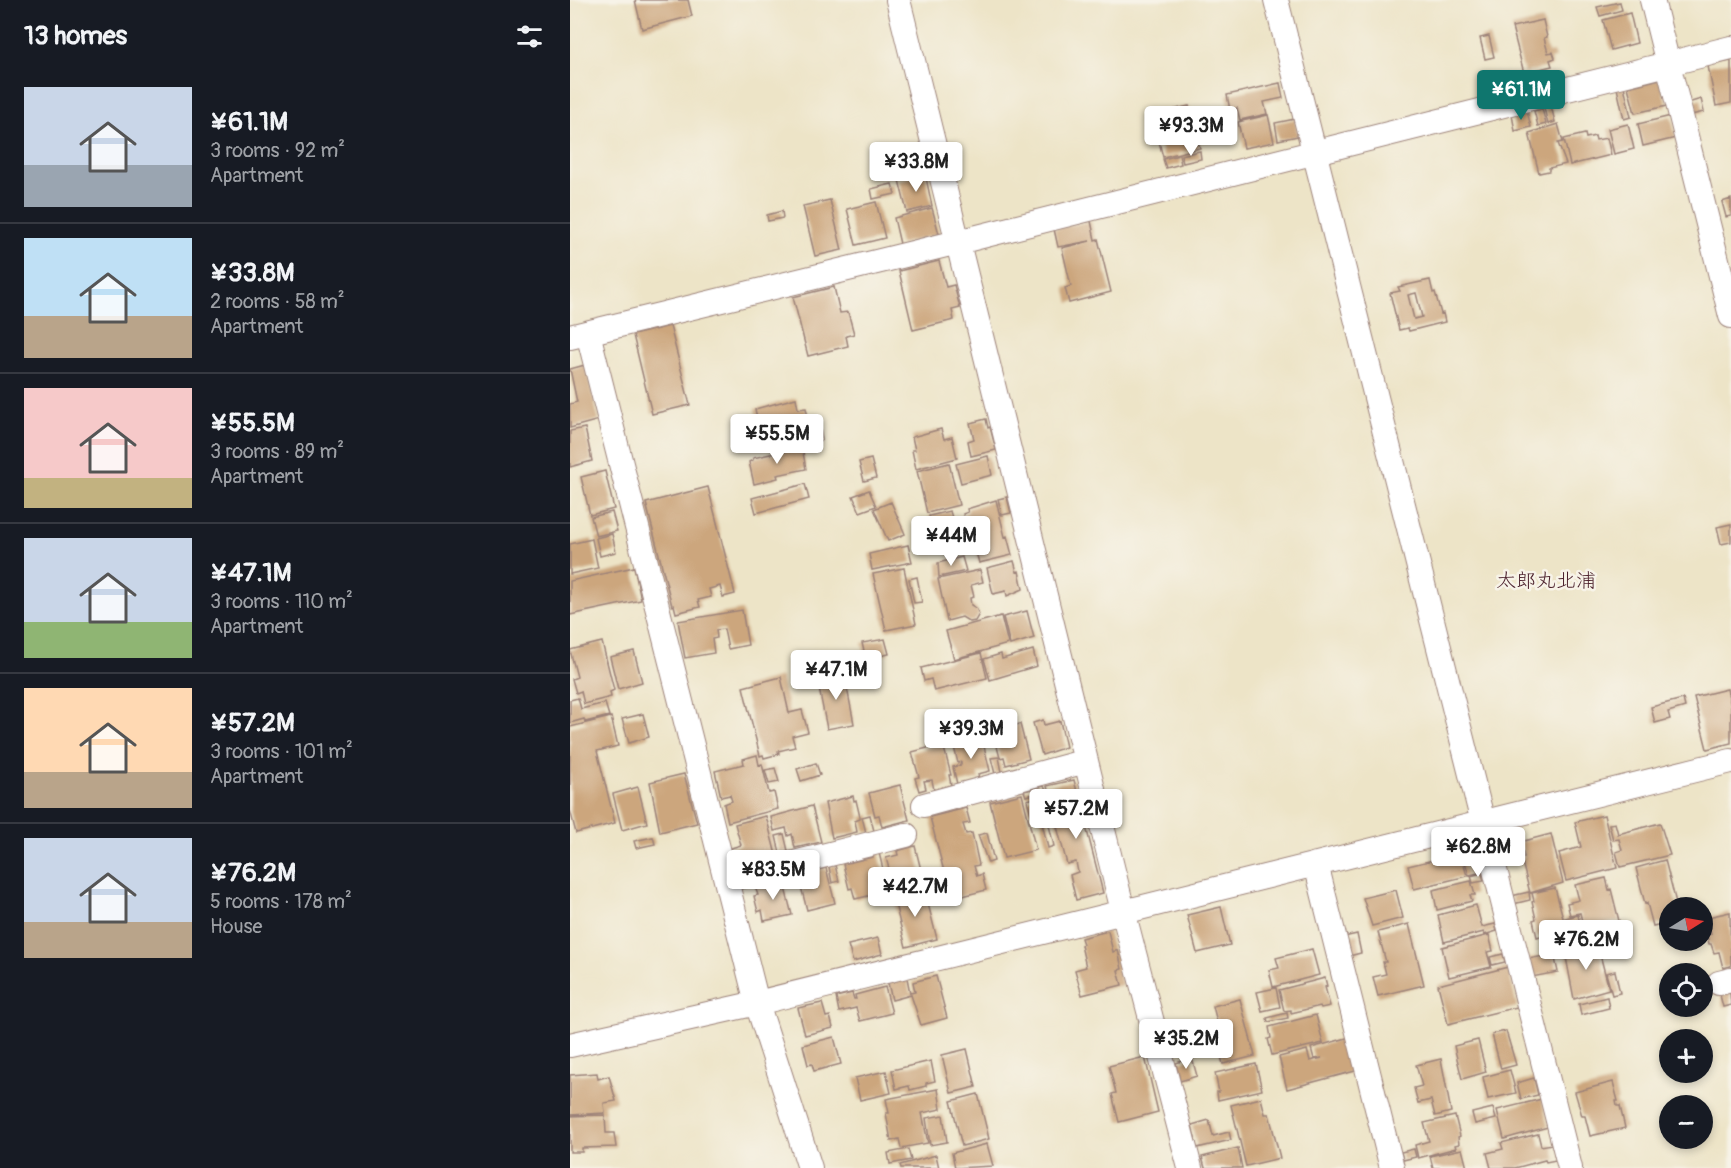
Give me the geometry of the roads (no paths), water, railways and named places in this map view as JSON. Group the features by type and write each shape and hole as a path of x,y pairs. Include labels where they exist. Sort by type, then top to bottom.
{"street":[{"path":"898,0 1123,911 1190,1168"},
{"path":"1276,0 1570,1168"},
{"path":"1652,0 1731,316"},
{"path":"810,1168 756,1003 726,880 579,335 1731,48"},
{"path":"924,805 1086,761"},
{"path":"570,1045 756,1003 1731,761"},
{"path":"726,880 906,835"},
{"path":"1316,864 1392,1168"}],"district":[{"name":"太郎丸北浦","path":"1546,580"}]}
